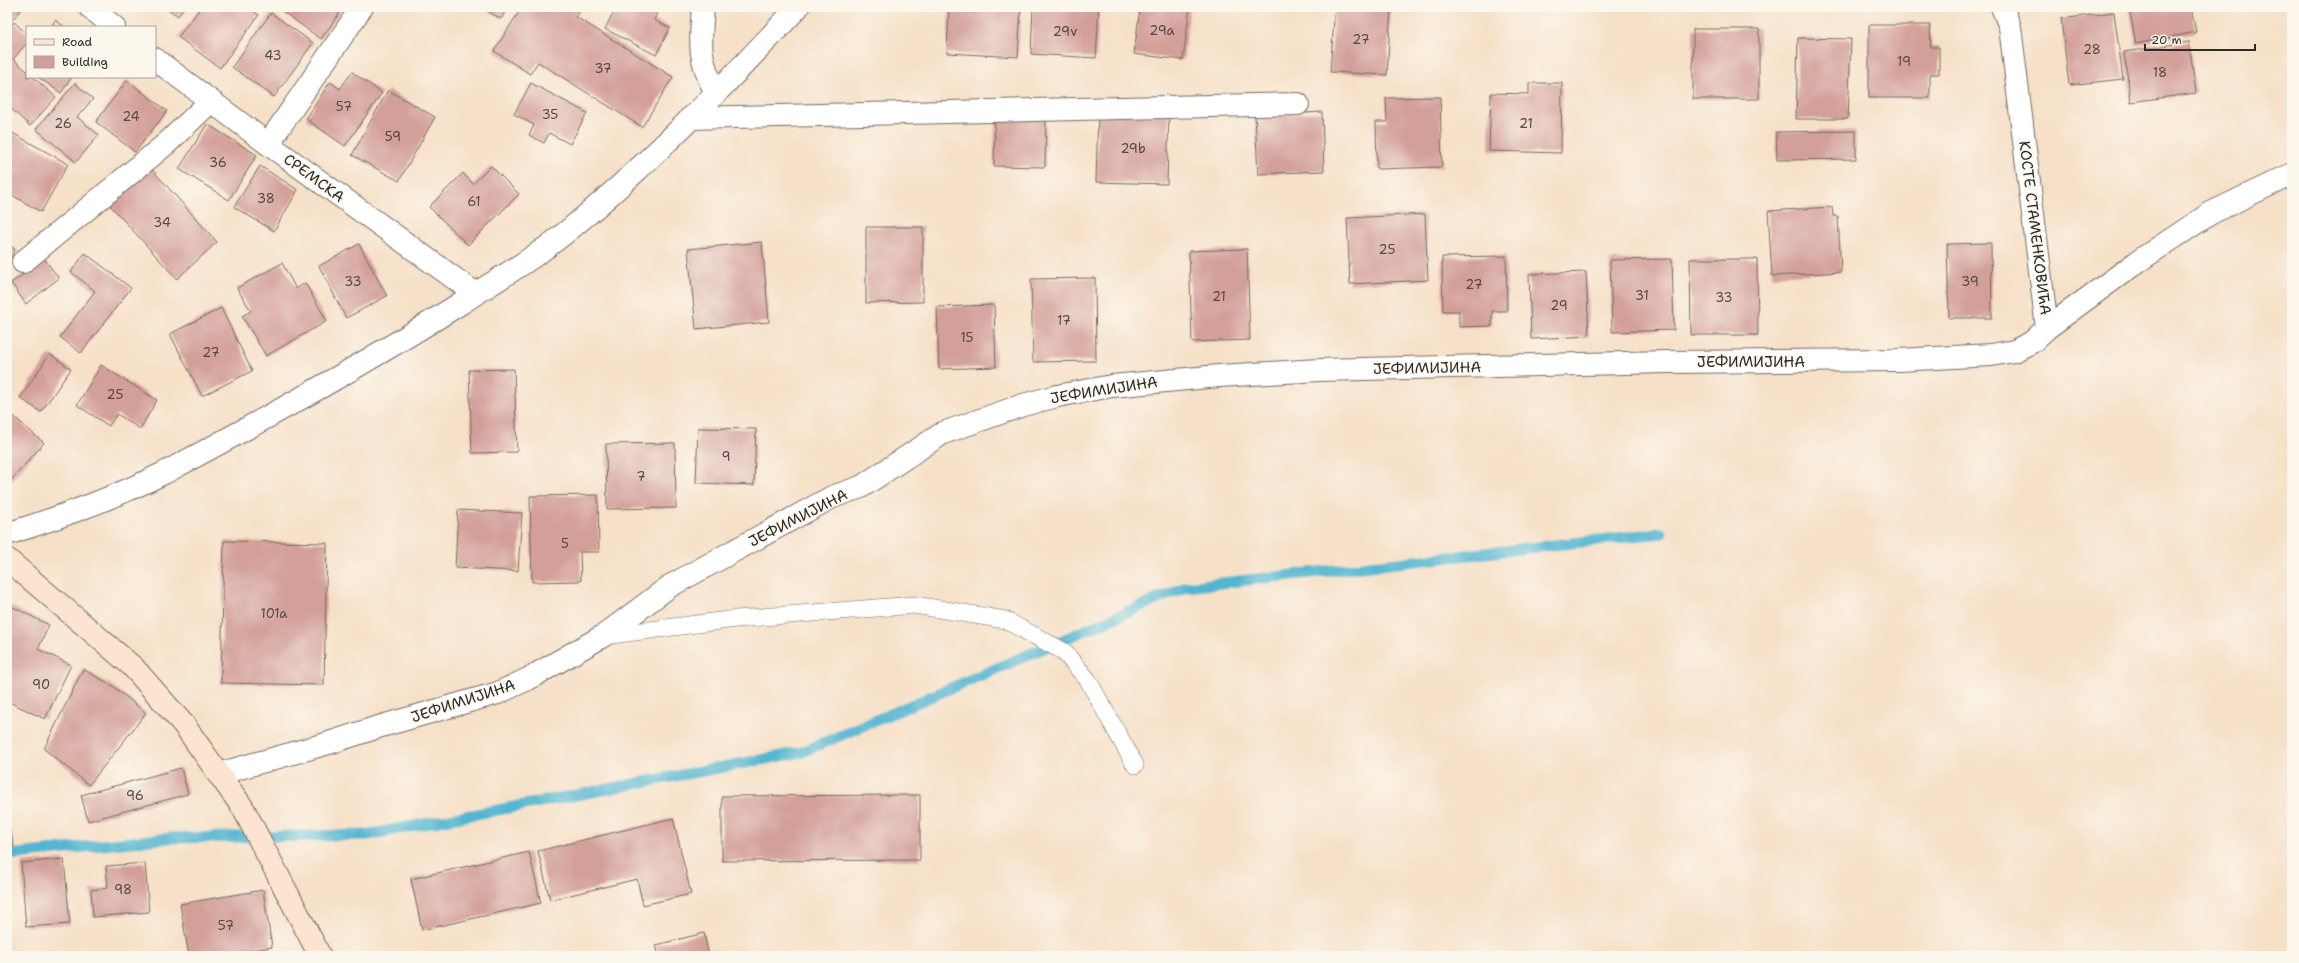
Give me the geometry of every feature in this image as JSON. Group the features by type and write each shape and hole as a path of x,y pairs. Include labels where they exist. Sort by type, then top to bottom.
{"main road":[{"path":"7,559 133,667 184,725 243,808 320,956"}],"street":[{"path":"90,7 113,26"},
{"path":"268,144 362,7"},
{"path":"703,7 700,47 702,64 716,93"},
{"path":"7,534 81,509 164,473 331,381 476,294 550,245 576,225 690,118 716,93 798,7"},
{"name":"КОСТЕ СТАМЕНКОВИЋА","path":"2002,7 2010,27 2047,328 2137,262 2211,213 2292,174"},
{"name":"СРЕМСКА","path":"156,60 268,144 476,294"},
{"path":"23,262 162,148 211,101"},
{"path":"690,118 1298,104"},
{"name":"ЈЕФИМИЈИНА","path":"218,774 322,746 378,727 420,717 498,693 534,675 603,636 670,586 832,497 861,487 944,433 988,416 1057,396 1093,389 1174,380 1319,370 1956,358 2014,351 2032,342 2047,328"}],"lane":[{"path":"603,636 736,619 915,605 1005,620 1063,651 1088,680 1135,765"}],"shaded area":[{"path":"2292,953 2292,956 2039,956"}],"building":[{"path":"7,7 24,7 7,25"},
{"path":"165,7 184,7 178,16"},
{"path":"201,7 248,7 259,15 220,68 178,37"},
{"path":"276,7 344,7 321,39"},
{"path":"481,7 508,7 501,19"},
{"path":"522,7 582,7 576,17 673,77 642,127 538,62 530,74 494,51"},
{"path":"616,7 627,7 633,10 635,7 660,8 654,20 670,28 656,55 605,29"},
{"path":"949,7 1021,7 1018,57 947,53"},
{"path":"1033,7 1099,7 1096,58 1031,54"},
{"path":"1140,7 1190,7 1183,60 1134,54"},
{"path":"1335,7 1391,7 1387,75 1330,72"},
{"path":"2129,7 2191,7 2196,32 2136,44"},
{"path":"2114,12 2123,79 2069,85 2061,19"},
{"path":"271,13 313,43 274,97 232,67"},
{"path":"55,20 64,26 52,26"},
{"path":"14,22 26,33 26,44 13,59 26,70 26,78 34,78 56,97 30,126 7,105 7,29"},
{"path":"1869,25 1930,25 1931,47 1939,47 1939,74 1930,74 1930,98 1869,98"},
{"path":"1693,29 1759,29 1759,99 1693,99"},
{"path":"1798,38 1851,39 1848,119 1796,119"},
{"path":"2189,42 2196,93 2131,102 2124,52"},
{"path":"352,72 382,93 345,146 306,119 330,82 340,89"},
{"path":"39,78 71,78 61,93"},
{"path":"127,80 167,111 135,152 96,122"},
{"path":"75,83 93,99 77,117 99,135 76,162 36,129"},
{"path":"531,83 587,113 570,144 549,133 544,143 529,135 534,125 514,114"},
{"path":"1529,83 1562,83 1561,153 1489,151 1491,93 1529,94"},
{"path":"388,90 435,117 399,181 352,155"},
{"path":"1440,97 1442,167 1377,169 1376,122 1387,122 1386,98"},
{"path":"1098,112 1169,113 1167,184 1096,182"},
{"path":"1322,112 1324,171 1258,174 1255,116"},
{"path":"995,114 1046,115 1045,167 994,166"},
{"path":"207,124 257,155 229,200 179,169"},
{"path":"7,130 68,164 41,212 7,192"},
{"path":"1856,131 1856,159 1777,160 1776,132"},
{"path":"148,165 217,242 177,279 107,202"},
{"path":"260,166 298,190 274,231 234,207"},
{"path":"491,166 519,194 468,245 429,207 463,173 473,184"},
{"path":"1832,207 1833,216 1838,216 1841,272 1772,276 1768,211"},
{"path":"1425,214 1428,280 1350,284 1347,218"},
{"path":"866,227 923,227 923,302 866,303"},
{"path":"762,242 769,322 696,329 688,249"},
{"path":"1991,243 1992,318 1949,318 1947,244"},
{"path":"359,244 387,296 346,318 319,266"},
{"path":"7,245 15,249 7,265"},
{"path":"1247,249 1250,340 1192,342 1189,251"},
{"path":"85,253 131,288 81,353 60,337 95,291 71,272"},
{"path":"1506,256 1507,311 1492,311 1492,326 1459,327 1459,311 1443,311 1442,257"},
{"path":"44,259 59,278 26,304 11,283"},
{"path":"1672,259 1674,330 1612,332 1610,260"},
{"path":"1690,259 1757,259 1758,335 1691,335"},
{"path":"282,263 296,289 305,283 327,321 266,356 242,316 251,311 237,288"},
{"path":"1586,272 1589,336 1531,339 1529,274"},
{"path":"1095,278 1096,361 1033,362 1031,279"},
{"path":"994,305 996,367 939,369 937,307"},
{"path":"221,308 252,371 202,396 170,334"},
{"path":"50,354 71,369 41,412 20,398"},
{"path":"101,365 157,400 140,429 117,414 109,426 77,405"},
{"path":"514,369 517,452 472,453 469,370"},
{"path":"11,414 44,443 7,485 7,418"},
{"path":"698,428 756,429 754,485 696,483"},
{"path":"675,443 676,508 607,509 606,444"},
{"path":"598,495 599,552 580,552 581,581 532,582 530,496"},
{"path":"458,510 522,513 518,571 455,568"},
{"path":"224,541 327,543 324,685 221,683"},
{"path":"7,604 49,625 38,649 71,665 45,719 7,701"},
{"path":"83,669 113,686 146,713 89,785 44,749"},
{"path":"181,768 188,794 88,821 81,795"},
{"path":"920,795 920,860 722,861 722,796"},
{"path":"7,817 14,847 7,849"},
{"path":"673,818 691,894 643,905 637,879 550,900 538,851"},
{"path":"529,852 541,903 422,930 411,879"},
{"path":"64,859 70,924 26,927 21,863"},
{"path":"145,863 149,912 93,917 91,890 108,888 106,866"},
{"path":"263,890 272,947 221,956 189,956 180,904"},
{"path":"704,933 709,956 659,956 656,945"}],"waterway":[{"path":"7,855 170,838 366,835 802,752 1186,587 1661,533"}]}
